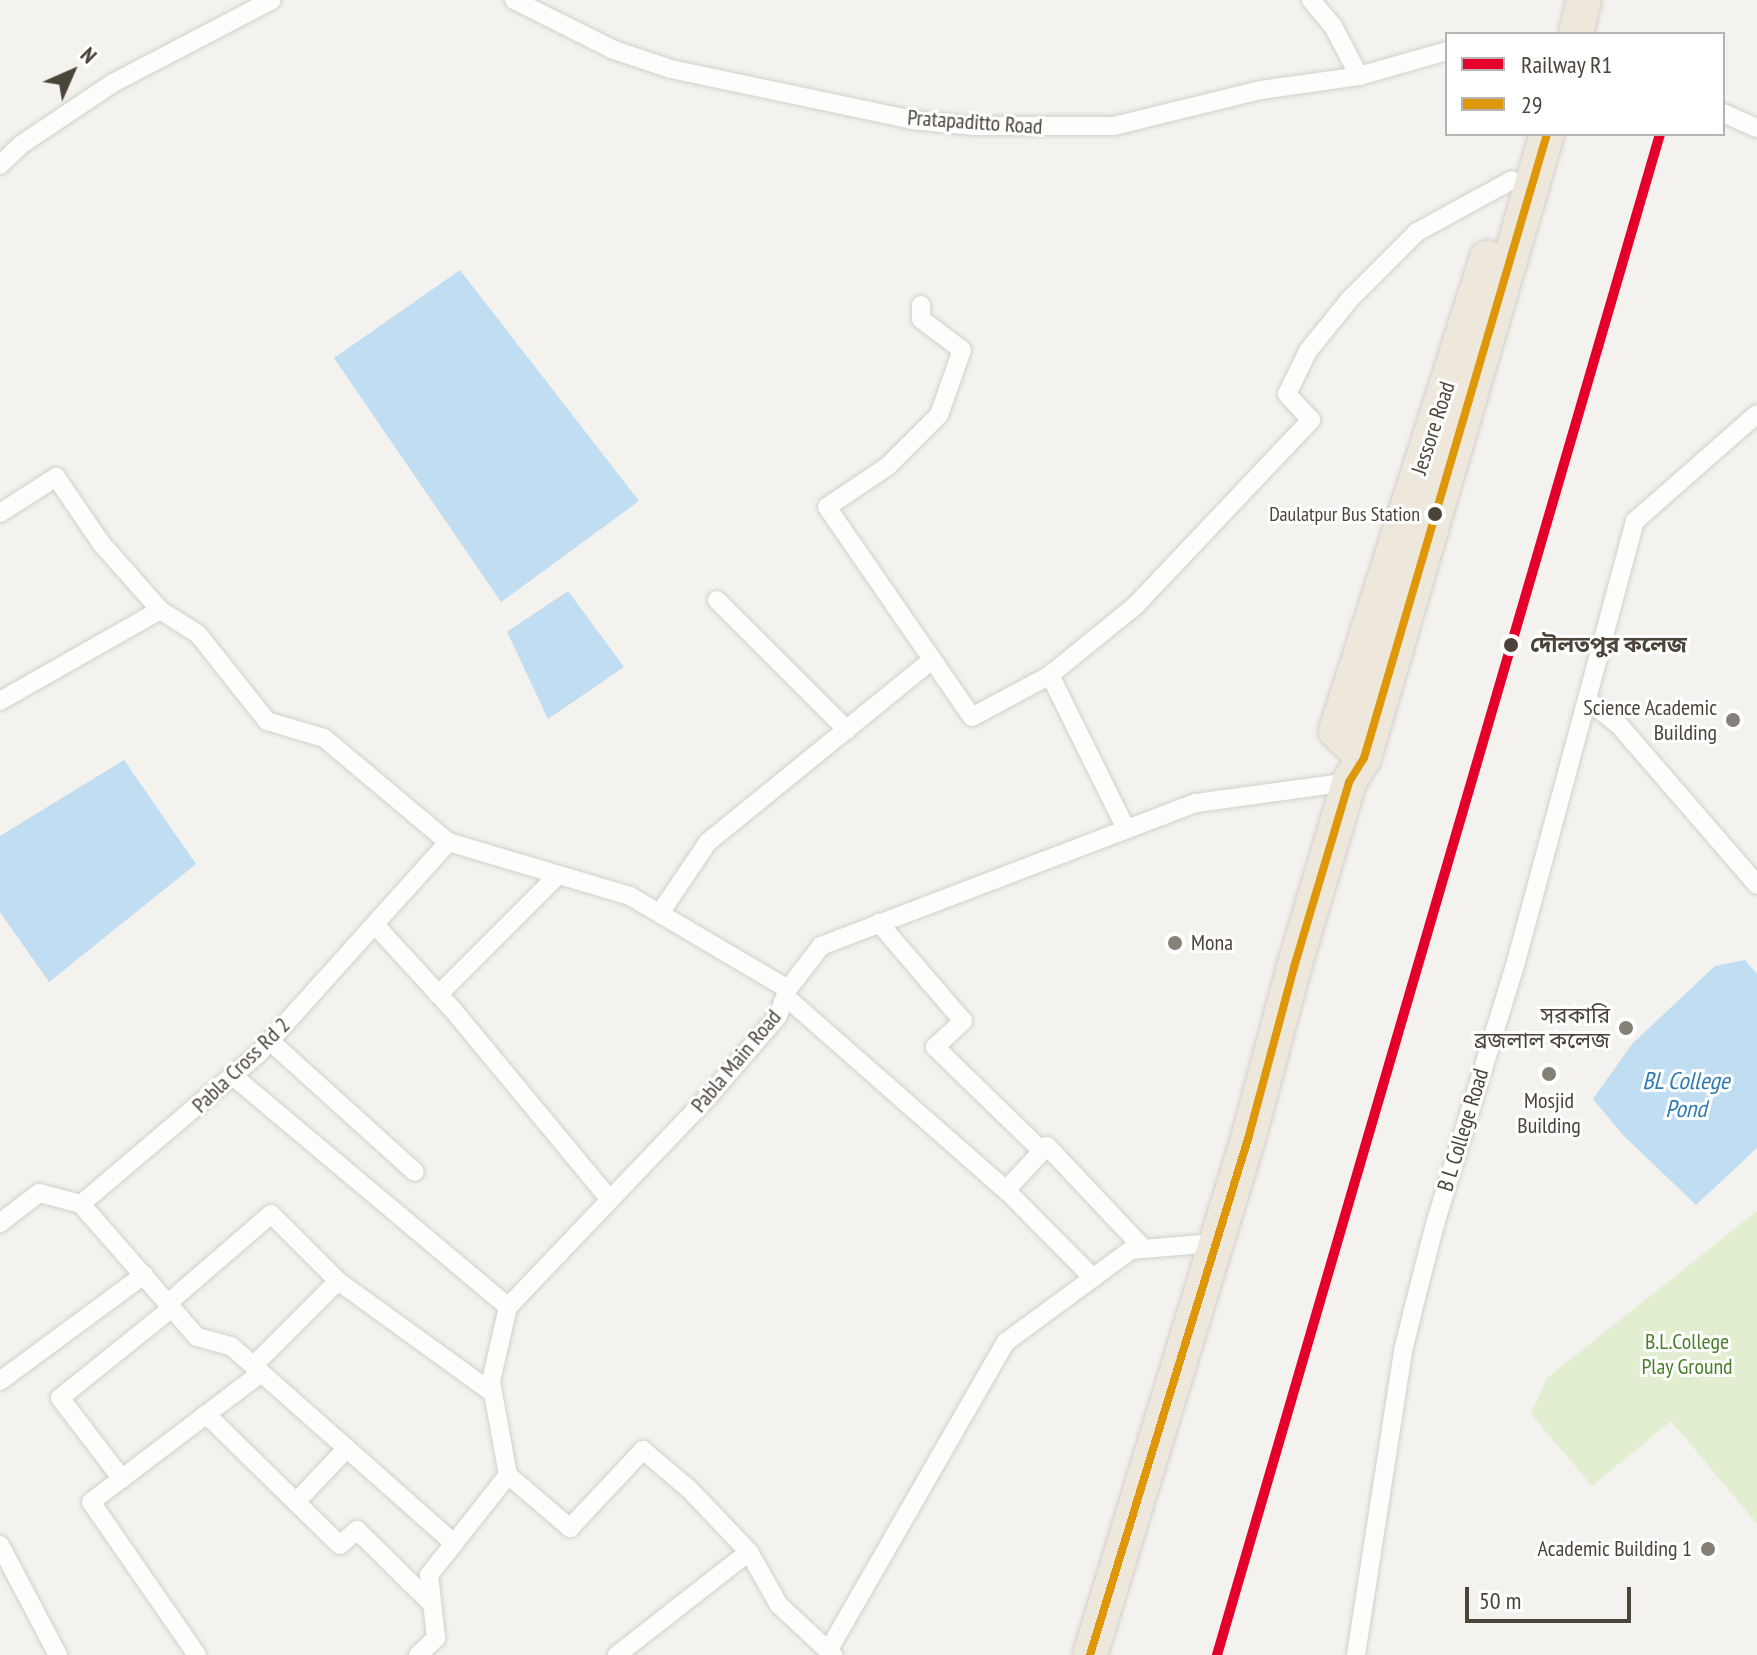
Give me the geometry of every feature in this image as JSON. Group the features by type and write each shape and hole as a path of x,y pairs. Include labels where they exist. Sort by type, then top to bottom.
{"highway":[{"path":"1557,32 1564,0"},
{"path":"1576,32 1584,0"},
{"name":"Jessore Road","path":"1356,770 1336,731 1526,136"},
{"name":"Jessore Road","path":"1090,1655 1248,1139 1294,967 1546,136"}],"street":[{"path":"0,165 22,144 113,83 272,0"},
{"name":"Pratapaditto Road","path":"514,0 614,50 671,69 885,115 1024,128 1114,126 1261,90 1359,76 1445,52"},
{"path":"1311,0 1333,26 1359,76"},
{"path":"1725,114 1757,128"},
{"path":"921,305 921,319 962,350 939,415 888,466 827,507 972,717 1050,675 1136,605 1311,420 1287,394 1308,351 1350,299 1417,232 1512,180"},
{"name":"B L College Road","path":"1356,1655 1403,1351 1435,1224 1516,962 1589,701 1596,662 1635,521 1757,414"},
{"path":"0,513 56,477 101,543 160,610 198,634 267,721 324,738 448,842 630,896 787,993 1006,1190 1093,1278"},
{"path":"717,600 847,730"},
{"path":"0,701 160,610"},
{"path":"660,913 708,842 932,660"},
{"path":"1050,675 1126,829"},
{"path":"1589,701 1619,725 1757,885"},
{"name":"Pabla Main Road","path":"508,1307 778,1016 787,993 821,946 1196,803 1356,770"},
{"name":"Pabla Cross Rd 2","path":"81,1204 270,1041 448,842"},
{"path":"438,995 558,875"},
{"path":"879,923 963,1021 935,1047 1042,1151"},
{"path":"376,926 610,1200"},
{"path":"270,1041 415,1172"},
{"path":"233,1076 508,1307 491,1381 508,1475 570,1528 643,1450 689,1489 749,1552 779,1605 830,1653 1006,1342 1131,1250 1215,1243"},
{"path":"1006,1190 1047,1146 1143,1248"},
{"path":"0,1223 39,1193 81,1204 197,1337 231,1346 454,1543"},
{"path":"122,1479 60,1398 271,1214 338,1281 493,1393"},
{"path":"0,1381 144,1275"},
{"path":"197,1655 91,1502 206,1414 257,1369 338,1281"},
{"path":"206,1414 340,1545 357,1530 432,1604"},
{"path":"296,1502 347,1448"},
{"path":"418,1655 436,1638 429,1575 508,1475"},
{"path":"0,1545 58,1655"},
{"path":"617,1655 749,1552"}],"green space":[{"name":"B.L.College Play Ground","path":"1757,1211 1757,1524 1671,1421 1592,1486 1531,1414 1547,1378"}],"water":[{"path":"460,270 639,501 501,602 334,358"},
{"path":"568,591 624,667 548,719 507,632"},
{"path":"124,760 196,864 49,982 0,912 0,836"},
{"name":"BL College Pond","path":"1745,960 1757,974 1757,1148 1696,1205 1623,1135 1593,1099 1632,1044 1715,966"}],"rail line":[{"name":"R1","path":"1217,1655 1659,136"}],"transit line":[{"name":"29","path":"1090,1655 1248,1139 1294,967 1349,782 1364,758 1546,136"}],"place":[{"name":"Daulatpur Bus Station","path":"1435,514"},
{"name":"দৌলতপুর কলেজ","path":"1511,645"},
{"name":"Science Academic Building","path":"1733,720"},
{"name":"Mona","path":"1175,943"},
{"name":"সরকারি ব্রজলাল কলেজ","path":"1626,1028"},
{"name":"Mosjid Building","path":"1549,1074"},
{"name":"Academic Building 1","path":"1708,1549"}]}
